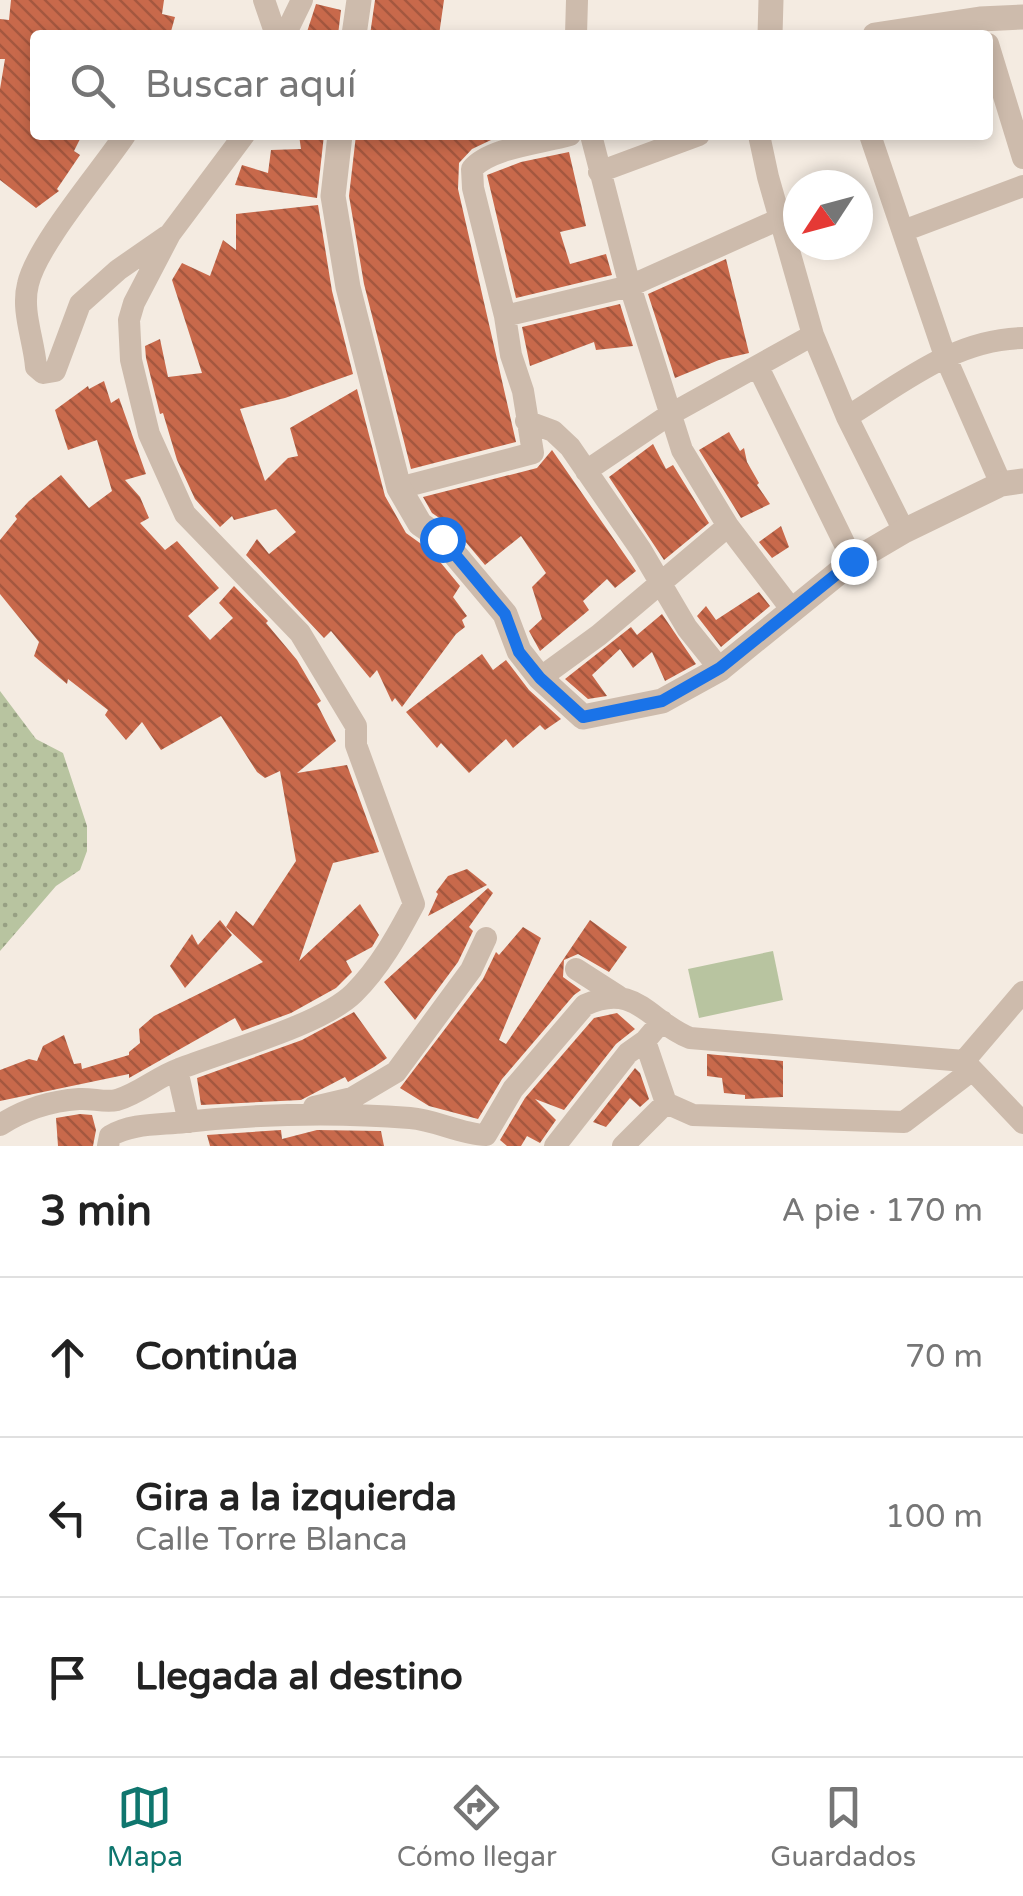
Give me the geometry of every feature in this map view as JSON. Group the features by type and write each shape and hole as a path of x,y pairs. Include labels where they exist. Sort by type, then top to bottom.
{"street":[{"path":"264,0 274,30"},
{"path":"287,30 302,0"},
{"path":"355,30 359,0"},
{"path":"576,30 577,0"},
{"path":"770,30 771,0"},
{"path":"942,30 983,27 1023,17"},
{"path":"993,60 1023,158"},
{"path":"121,140 42,251 28,282 26,310 36,368 55,372 80,304 118,270 170,234"},
{"path":"0,1125 20,1112 80,1099 113,1102 177,1070 330,1011 352,995 396,940 414,904 356,746 356,726 300,633 184,514 149,434 131,360 129,320 134,303 170,234 240,140"},
{"path":"339,140 333,196 348,287 399,488 420,524 442,539 505,614 519,652 540,678 583,717 662,701 720,668 853,561 904,531 1012,482 945,356 872,140"},
{"path":"399,488 533,453 523,391 511,355 472,169 480,158 492,152 547,140"},
{"path":"592,140 630,286 682,450 728,526 792,610"},
{"path":"599,172 685,140"},
{"path":"761,140 813,335 847,417 904,531"},
{"path":"903,231 1023,186"},
{"path":"505,316 630,286 782,218"},
{"path":"586,471 669,415 813,335"},
{"path":"847,417 945,356 974,345 1023,338"},
{"path":"758,367 853,561"},
{"path":"526,422 553,432 570,447 687,628 720,668"},
{"path":"540,678 728,526"},
{"path":"271,1117 352,1098 396,1072 470,970 486,938"},
{"path":"576,969 634,1002 673,1032 690,1038 967,1066 1023,1123"},
{"path":"645,1041 666,1102 693,1115 904,1122 967,1066 1023,992"},
{"path":"108,1146 110,1136 124,1128 210,1118 415,1118 472,1134 486,1134 513,1090 585,1005 618,996"},
{"path":"555,1146 628,1053 662,1021"},
{"path":"177,1070 190,1122"},
{"path":"623,1146 666,1102"}],"green space":[{"path":"0,691 36,739 63,753 87,826 87,851 80,870 56,886 0,951"},
{"path":"773,951 783,1000 699,1018 688,969"}],"building":[{"path":"11,0 164,0 162,14 175,17 171,30 30,30 30,140 80,140 74,151 80,155 59,191 36,208 0,180 0,89 5,59 0,59 0,19 9,20"},
{"path":"375,0 444,0 440,30 371,30"},
{"path":"316,4 341,10 339,30 308,30"},
{"path":"300,140 323,140 317,198 235,185 242,165 268,173 271,150 301,149"},
{"path":"355,140 491,140 472,149 459,163 458,189 516,442 411,469 364,284 349,196"},
{"path":"569,152 586,226 560,232 570,264 606,254 612,275 516,298 487,175 521,162"},
{"path":"318,205 332,291 353,374 240,409 265,481 288,458 298,456 290,428 357,389 385,496 406,533 431,551 460,586 453,597 467,616 462,620 465,627 402,707 395,698 392,702 377,670 370,678 331,631 324,638 246,555 257,539 269,554 296,532 276,509 234,520 232,516 220,527 195,499 177,460 163,413 160,414 146,358 145,346 160,339 168,377 202,373 172,280 182,263 210,276 223,240 236,250 236,214"},
{"path":"726,259 749,353 675,378 648,294"},
{"path":"620,304 633,346 596,350 594,342 530,366 522,327"},
{"path":"104,381 111,403 119,398 146,474 125,480 140,497 149,518 140,523 165,550 177,541 219,588 188,616 210,640 233,618 219,603 234,586 268,621 321,701 317,704 336,741 297,773 347,765 379,852 333,863 299,961 360,904 379,935 372,947 346,961 352,972 336,988 291,1013 242,1031 235,1018 129,1078 129,1074 0,1101 0,1070 29,1059 37,1061 43,1046 64,1035 74,1064 81,1063 82,1069 129,1055 140,1043 139,1029 154,1016 263,962 226,927 236,911 253,926 296,861 280,771 265,778 257,772 221,716 161,750 142,722 126,740 105,715 108,710 68,679 67,684 34,656 39,642 0,594 0,540 29,501 61,475 89,508 112,491 97,440 68,450 55,410 88,386 89,389"},
{"path":"729,432 740,451 744,448 757,485 770,504 741,518 699,450"},
{"path":"653,444 666,469 673,465 709,523 664,560 609,477"},
{"path":"552,450 636,571 615,588 607,579 583,601 589,610 540,651 529,631 542,619 532,587 546,573 521,536 485,565 454,528 432,513 423,497 537,468"},
{"path":"781,526 789,547 772,558 759,542"},
{"path":"759,592 770,606 721,647 697,616 706,606 716,620"},
{"path":"662,614 696,664 665,681 652,652 633,668 620,649 592,675 607,696 588,699 565,679 631,627 637,635"},
{"path":"482,654 493,670 506,660 529,690 561,719 545,730 540,725 513,748 506,739 469,773 441,743 437,748 406,712"},
{"path":"467,869 487,885 428,916 436,892 448,876"},
{"path":"488,888 493,893 469,927 473,931 458,962 415,1020 384,982"},
{"path":"220,920 232,935 185,988 170,966 192,934 198,945"},
{"path":"590,920 627,947 609,972 578,954 564,960 563,977 581,990 502,1079 478,1119 429,1106 400,1088 483,979 496,952 499,955 523,927 541,938 499,1040 506,1044"},
{"path":"354,1012 387,1058 374,1067 301,1100 201,1105 197,1078 302,1040"},
{"path":"617,1013 635,1029 616,1044 564,1110 535,1099 556,1120 540,1143 527,1136 521,1146 507,1146 500,1140 525,1098 594,1018"},
{"path":"707,1054 783,1061 783,1097 745,1099 745,1095 724,1093 722,1078 707,1076"},
{"path":"635,1068 649,1099 640,1107 630,1098 606,1127 593,1122"},
{"path":"92,1115 96,1130 93,1146 58,1146 56,1118"},
{"path":"281,1130 282,1139 317,1130 381,1131 384,1146 210,1146 207,1135"}],"route":[{"path":"442,539 505,614 519,652 540,678 583,717 662,701 720,668 853,561"}]}
